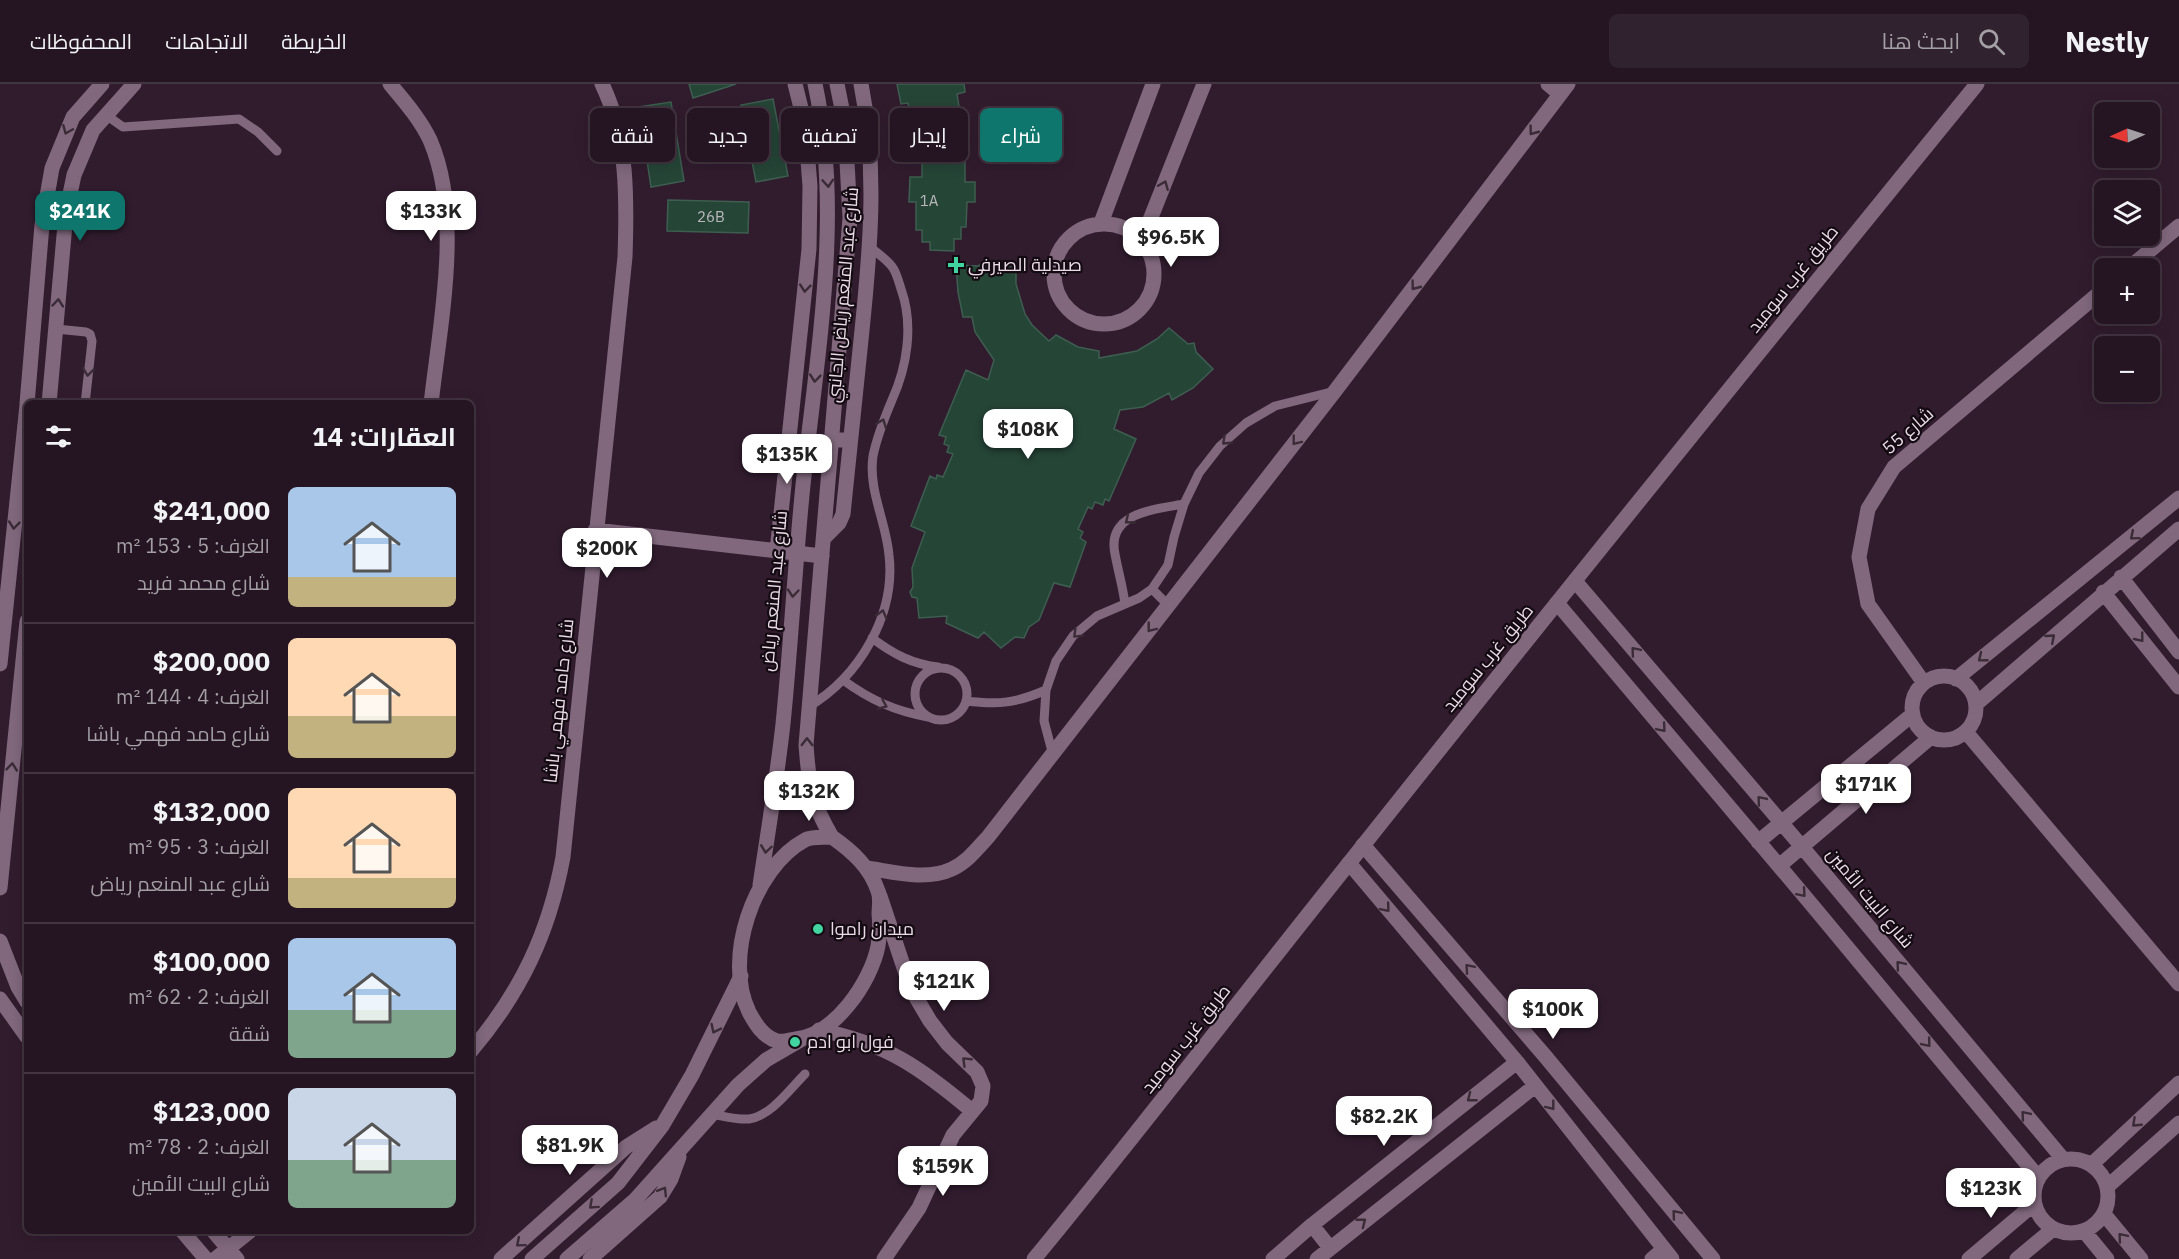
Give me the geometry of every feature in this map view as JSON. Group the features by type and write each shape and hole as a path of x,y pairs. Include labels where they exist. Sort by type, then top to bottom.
{"street":[{"path":"27,400 42,225 51,168 73,117 102,84"},
{"path":"49,400 66,213 74,175 93,130 134,84"},
{"path":"390,84 412,109 430,141 445,189 447,255 431,400"},
{"name":"شارع حامد فهمي باشا","path":"474,1047 518,986 546,929 564,858 625,257 627,202 624,159 611,105 602,84"},
{"name":"شارع عبد المنعم رياض الجانبي","path":"777,551 808,258 809,176 805,124 795,84"},
{"name":"شارع عبد المنعم رياض","path":"760,885 783,721 796,554 827,260 829,191 822,119 815,84"},
{"path":"837,84 845,124 850,218 808,707 806,746 809,785 818,813 832,837 852,851 867,868 879,893 906,974 917,999 947,1043 977,1072 981,1078 983,1093 981,1101 953,1135 920,1208 884,1259"},
{"name":"شارع عبد المنعم رياض الجانبي","path":"824,537 839,524 843,514 870,247 872,173 868,116 861,84"},
{"path":"1101,223 1153,84"},
{"path":"1142,240 1204,84"},
{"path":"867,868 911,874 930,874 952,869 970,856 988,837 1335,391 1564,89 1548,84"},
{"name":"طريق غرب سوميد","path":"1034,1259 1557,603 1977,84"},
{"path":"51,168 74,175"},
{"path":"1101,223 1116,224 1130,230 1142,240 1155,268 1154,284 1148,299 1138,312 1124,320 1109,324 1093,323 1078,317 1066,307 1058,293 1054,278 1055,262 1061,247 1071,235 1085,227 1101,223"},
{"path":"2141,258 2179,226"},
{"path":"808,258 827,260"},
{"name":"شارع 55","path":"1924,683 1868,604 1858,557 1869,509 1894,467 2094,297"},
{"path":"0,664 24,433"},
{"path":"831,440 850,440"},
{"path":"1956,679 2179,498"},
{"path":"1976,704 2179,529"},
{"path":"596,530 822,556"},
{"path":"2100,563 2179,687"},
{"name":"شارع البيت الأمين","path":"1575,581 1803,848 2063,1160"},
{"path":"2113,584 2179,652"},
{"path":"1557,603 2038,1177"},
{"path":"0,888 24,651"},
{"path":"1940,677 1956,679 1969,689 1976,704 1974,719 1966,732 1949,740 1930,737 1919,728 1913,714 1914,697 1924,683 1940,677"},
{"path":"1758,842 1913,714"},
{"path":"1966,732 2179,984"},
{"path":"1779,866 1803,848 1930,737"},
{"path":"802,1039 777,1041 757,1027 743,1000 740,963 745,923 760,885 782,856 807,839 832,837"},
{"path":"1363,845 1545,1056 1713,1259"},
{"path":"1349,863 1521,1067 1663,1256"},
{"path":"567,1259 635,1200 738,1085 766,1060 830,1023 853,1000 869,971 878,947 879,893"},
{"path":"0,941 24,997"},
{"path":"532,1259 618,1183 662,1126 692,1075 741,976"},
{"path":"0,999 24,1033"},
{"path":"819,1030 866,1042 909,1062 929,1075 972,1111"},
{"path":"1273,1259 1312,1225 1521,1067 1545,1056"},
{"path":"2091,1165 2179,1083"},
{"path":"1317,1259 1535,1086"},
{"path":"2107,1187 2179,1122"},
{"path":"501,1259 626,1147 662,1126"},
{"path":"591,1259 660,1197 671,1179 685,1144"},
{"path":"2073,1159 2091,1165 2102,1174 2107,1187 2108,1197 2104,1214 2084,1232 2068,1234 2052,1229 2040,1218 2034,1203 2038,1177 2053,1163 2063,1160 2073,1159"},
{"path":"1970,1259 2034,1203"},
{"path":"2104,1214 2141,1259"},
{"path":"1312,1225 1330,1248"},
{"path":"2017,1259 2052,1229"},
{"path":"2084,1232 2107,1259"},
{"path":"185,1234 206,1259"},
{"path":"216,1234 233,1254"},
{"path":"215,1259 233,1254 248,1234"}],"lane":[{"path":"106,115 123,127 239,119 258,132 277,151"},
{"path":"808,707 826,696 843,680 864,654 880,623 889,590 889,555 874,490 873,458 880,427 893,398 905,360 908,329 904,298 894,269 870,247"},
{"path":"56,329 90,334 92,341 85,400"},
{"path":"1053,754 1044,721 1046,690 1056,661 1073,636 1097,616 1139,598 1152,589 1168,565 1184,504 1199,473 1220,446 1246,423 1275,406 1335,391"},
{"path":"1125,604 1123,585 1114,552 1115,536 1123,523 1136,513 1184,504"},
{"path":"1152,589 1168,606"},
{"path":"843,680 862,694 905,713 937,721 956,717 962,710 967,691 958,674 903,659 872,638"},
{"path":"928,717 916,703 917,684 922,676 940,668"},
{"path":"966,701 1005,704 1046,690"},
{"path":"711,1114 744,1119 757,1117 769,1110 805,1074"}],"building":[{"path":"689,84 736,84 693,98"},
{"path":"897,84 964,84 965,92 957,94 959,108 909,108 908,103 901,104"},
{"path":"773,99 781,140 781,162 785,162 788,176 756,182 752,162 769,162 769,108 742,108 741,105"},
{"path":"671,102 672,108 639,108"},
{"path":"675,126 684,181 651,187 647,162 675,162"},
{"path":"922,162 965,162 965,182 975,182 975,202 967,202 966,227 961,227 961,239 954,239 954,251 930,250 930,242 922,242 922,230 916,230 916,202 909,202 910,177 922,177"},
{"path":"668,200 749,202 748,233 667,231"},
{"path":"985,262 990,263 993,267 1016,267 1016,284 1025,314 1032,325 1049,341 1056,335 1078,347 1099,351 1099,358 1137,351 1157,339 1169,328 1188,344 1194,343 1196,352 1213,369 1193,388 1172,400 1169,393 1143,407 1120,410 1114,429 1136,439 1109,501 1105,499 1103,505 1095,502 1092,509 1088,507 1078,529 1083,532 1080,538 1086,542 1070,587 1054,583 1039,620 1029,627 1024,638 1015,637 1001,648 984,632 978,638 946,623 947,616 919,618 917,598 912,597 910,592 913,587 912,568 925,532 911,526 930,476 936,479 937,475 943,477 953,454 947,452 949,446 944,444 946,437 939,435 966,370 988,380 994,360 975,332 972,317 963,317 958,292 956,265 978,266"}],"place":[{"name":"صيدلية الصيرفي","path":"956,265"},
{"name":"ميدان راموا","path":"818,929"},
{"name":"فول ابو ادم","path":"795,1042"}]}
